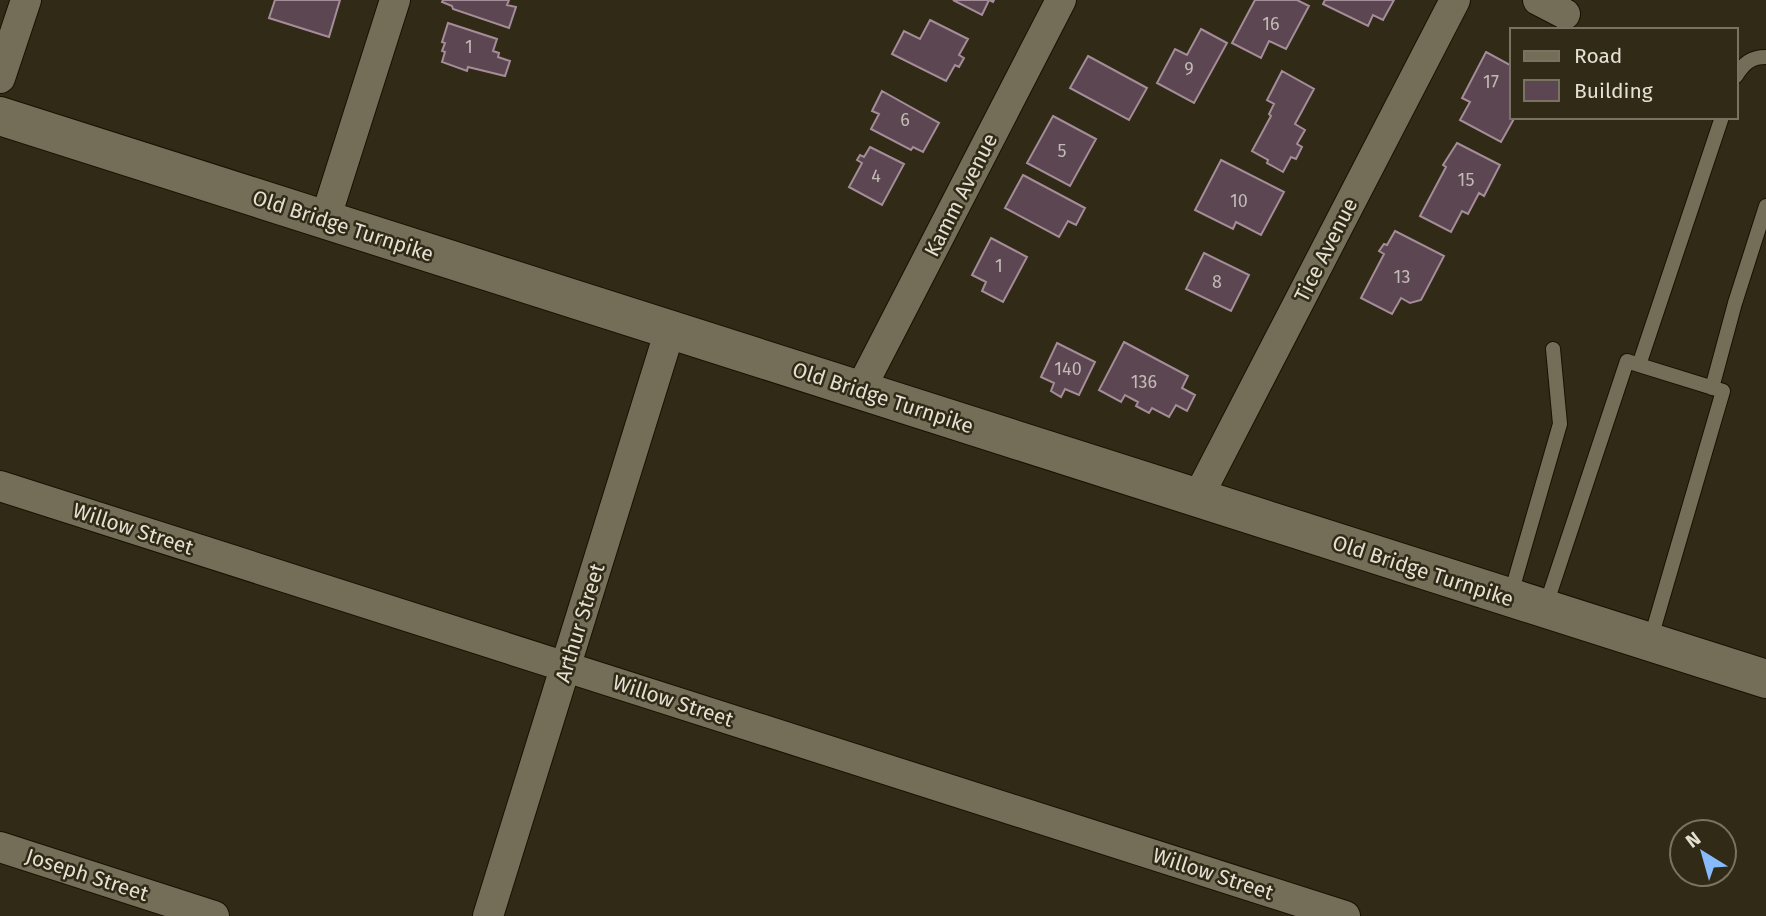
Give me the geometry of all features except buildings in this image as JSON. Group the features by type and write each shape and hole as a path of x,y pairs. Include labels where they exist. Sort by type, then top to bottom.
{"street":[{"path":"0,78 26,0"},
{"path":"324,220 395,0"},
{"name":"Kamm Avenue","path":"860,390 1061,0"},
{"name":"Tice Avenue","path":"1197,499 1455,0"},
{"path":"1538,0 1565,14"},
{"name":"Old Bridge Turnpike","path":"0,116 1766,679"},
{"name":"Arthur Street","path":"488,916 670,330"},
{"name":"Willow Street","path":"0,486 1345,916"},
{"name":"Joseph Street","path":"0,847 214,916"}],"lane":[{"path":"1738,74 1749,60 1766,57"},
{"path":"1639,365 1721,119"},
{"path":"1712,387 1766,206"},
{"path":"1527,604 1560,425 1553,349"},
{"path":"1527,604 1627,361 1712,387 1723,391 1649,642"}]}
